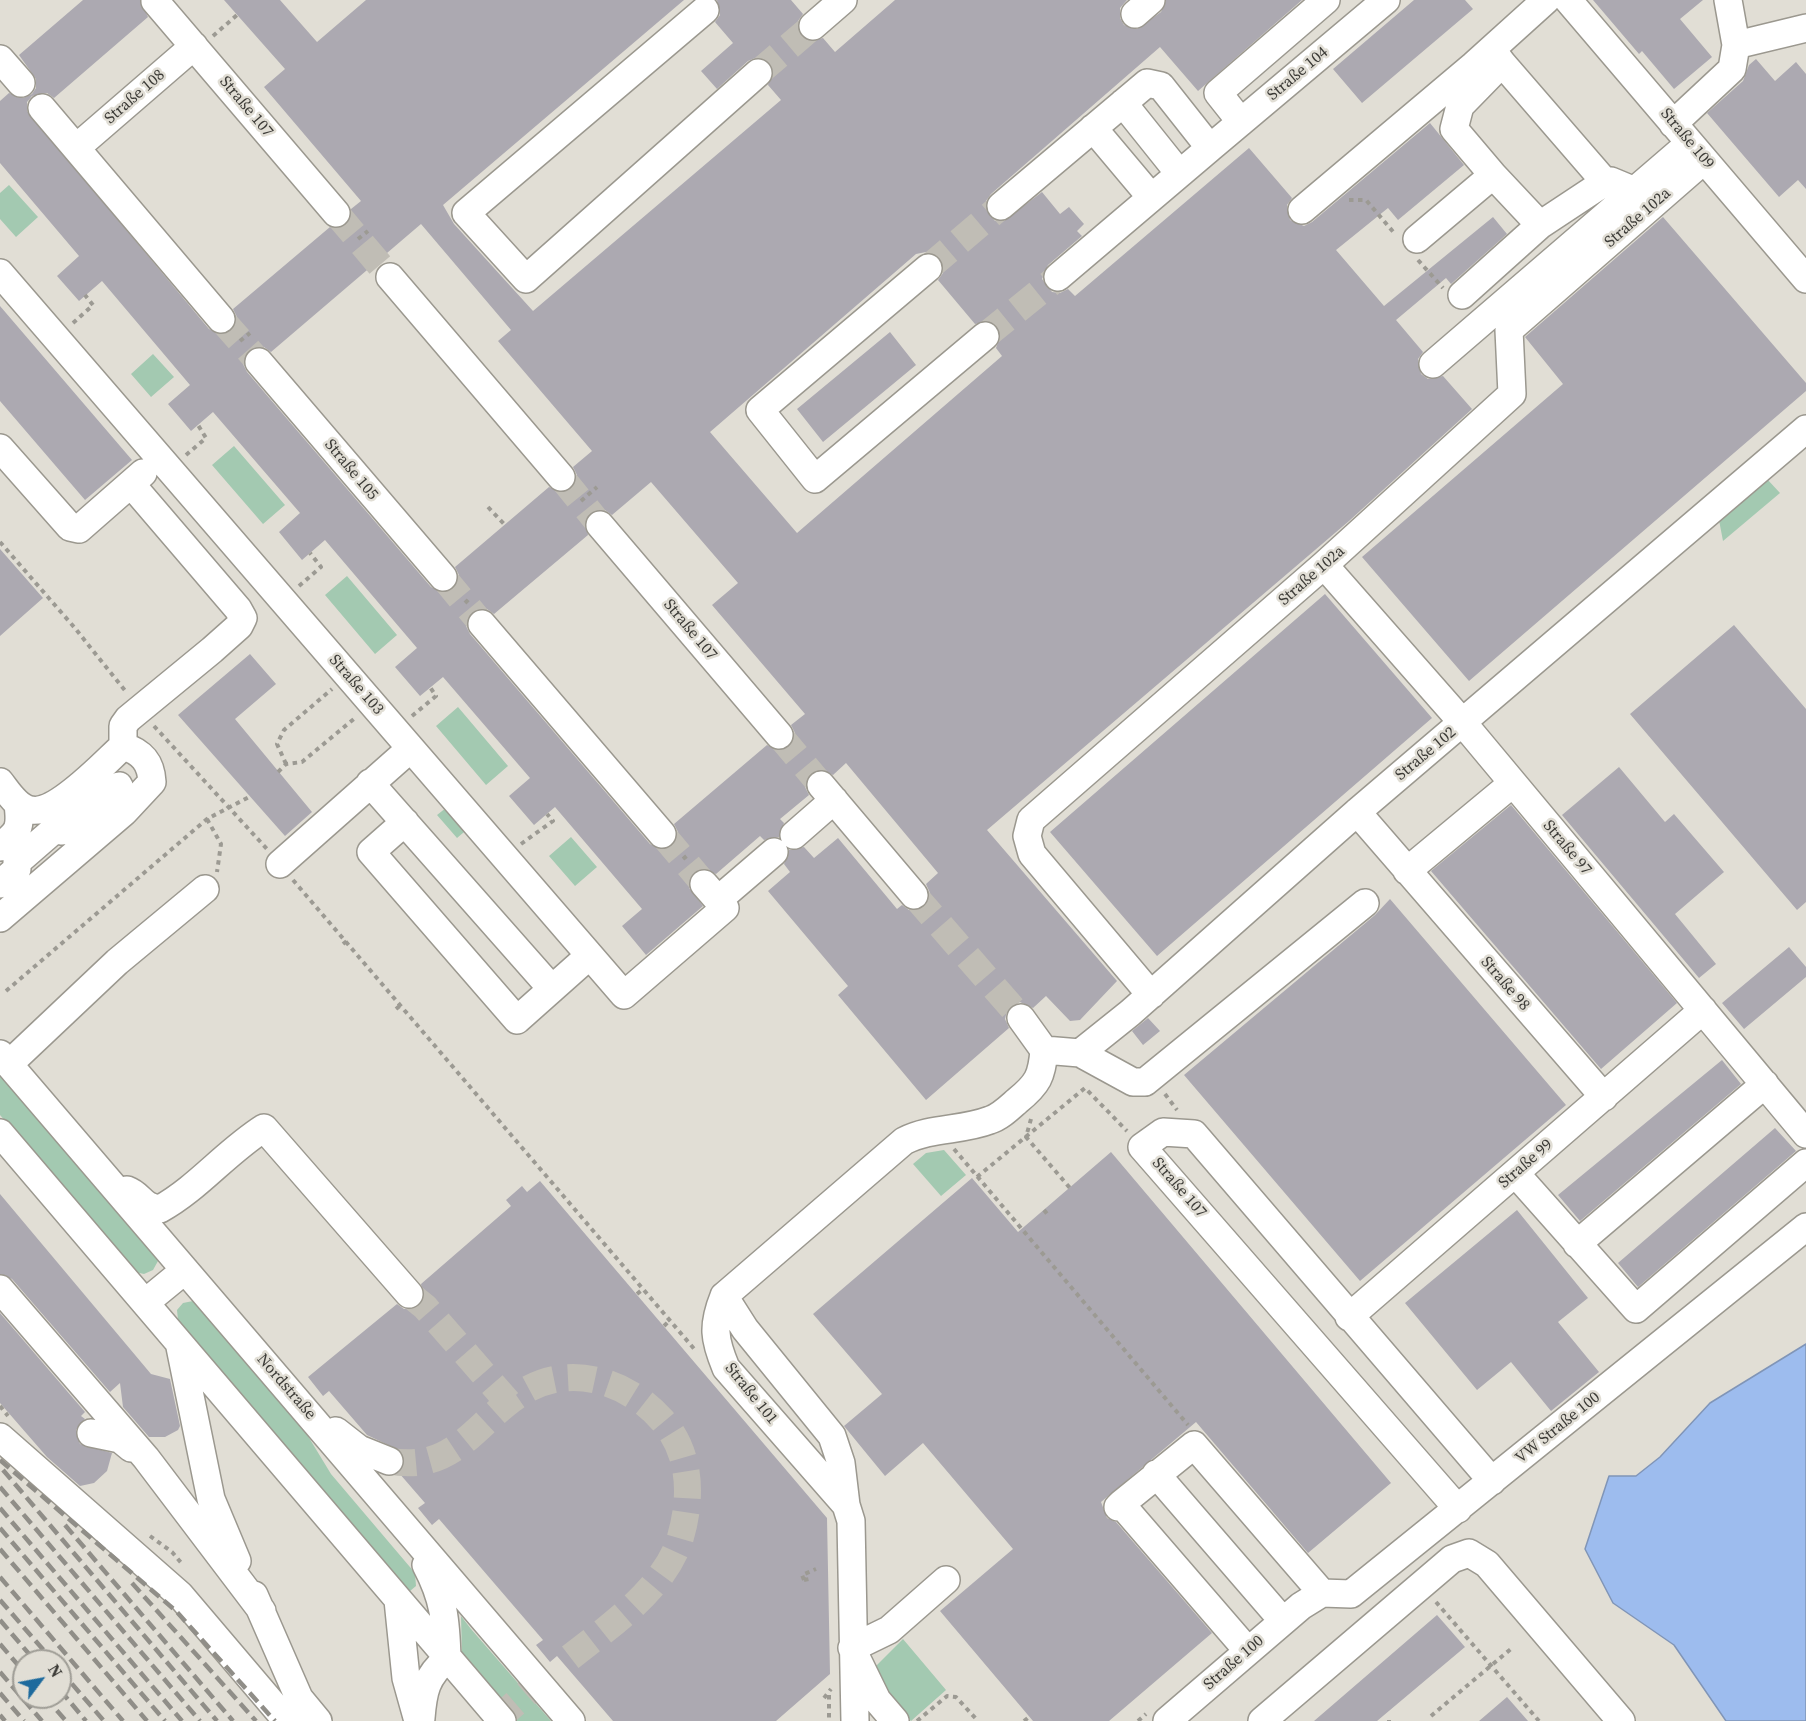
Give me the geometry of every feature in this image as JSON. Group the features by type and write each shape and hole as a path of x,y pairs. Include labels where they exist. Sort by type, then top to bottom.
{"street":[{"path":"813,26 843,0"},
{"path":"1241,122 1218,93 1326,0"},
{"name":"Straße 104","path":"1058,277 1386,0"},
{"path":"1302,210 1489,59 1546,0"},
{"name":"Straße 109","path":"1568,0 1806,279"},
{"path":"1433,364 1689,142 1732,69 1736,45 1728,0"},
{"name":"Straße 107","path":"155,1 336,213"},
{"path":"705,10 466,213 526,279 758,73"},
{"path":"1736,45 1806,28"},
{"name":"Straße 108","path":"76,148 194,46"},
{"path":"1489,59 1460,106 1455,129 1539,225"},
{"path":"1489,59 1605,182"},
{"path":"1,62 21,83"},
{"path":"1001,206 1147,83 1161,86 1210,148"},
{"path":"1122,103 1179,173"},
{"path":"42,108 221,319"},
{"path":"1093,128 1151,197"},
{"name":"Straße 102a","path":"1151,995 1032,854 1027,836 1030,820 1324,566 1444,459 1512,394 1509,330 1689,142"},
{"path":"1417,239 1493,175"},
{"path":"1453,292 1539,225 1605,182 1611,181 1635,191"},
{"path":"928,268 760,410 815,479 986,336"},
{"name":"Straße 103","path":"0,273 624,995 716,897 784,843 827,792 914,895"},
{"path":"390,278 561,477"},
{"name":"Straße 105","path":"259,362 443,577"},
{"name":"Straße 102","path":"1080,1053 1151,995 1357,812 1805,432"},
{"path":"0,448 70,528 79,529 131,484 164,463"},
{"path":"0,782 18,804 32,810 45,809 59,802 123,746 123,726 139,709 212,650 239,626 243,618 238,609 131,484"},
{"name":"Straße 107","path":"600,525 779,735"},
{"name":"Straße 97","path":"1324,566 1463,723 1806,1134"},
{"path":"483,624 662,834"},
{"path":"280,864 370,783 403,739"},
{"path":"0,884 17,870 17,862 55,829 62,831 132,789 152,782 152,770 138,751 123,746"},
{"path":"99,767 132,789"},
{"path":"370,783 552,988"},
{"path":"1407,870 1513,783"},
{"path":"0,918 132,789"},
{"path":"0,847 15,834 20,824 18,804"},
{"name":"Straße 98","path":"1357,812 1604,1097"},
{"path":"405,822 371,852 517,1020 589,956"},
{"path":"4,1059 205,889"},
{"path":"1044,1050 1080,1053 1133,1082 1145,1082 1365,903"},
{"name":"Straße 99","path":"1349,1317 1703,1010"},
{"path":"855,1721 851,1521 846,1505 841,1463 832,1436 745,1329 724,1296 880,1161 928,1133 992,1120 1026,1094 1042,1074 1044,1050 1021,1018"},
{"name":"Nordstraße","path":"4,1059 571,1721"},
{"path":"1577,1244 1765,1084"},
{"path":"113,1185 133,1192 144,1205 159,1209 179,1198 245,1140 264,1128 409,1294"},
{"name":"Straße 107","path":"1194,1134 1163,1132 1142,1147 1458,1509"},
{"path":"0,1133 502,1721"},
{"path":"1194,1134 1492,1481"},
{"path":"1636,1309 1806,1163"},
{"path":"1516,1174 1664,1342"},
{"name":"VW Straße 100","path":"1302,1607 1351,1594 1806,1227"},
{"path":"146,1302 185,1270"},
{"path":"0,1289 147,1460 262,1611"},
{"name":"Straße 101","path":"724,1296 715,1317 716,1342 726,1368 846,1505"},
{"path":"178,1340 211,1499 231,1549 262,1611 299,1698 318,1721"},
{"path":"300,1404 359,1449 389,1461"},
{"path":"130,1408 129,1419 147,1460"},
{"path":"91,1433 120,1439 147,1460"},
{"path":"0,1437 180,1594 287,1721"},
{"path":"1248,1651 1120,1505 1156,1474 1194,1445 1302,1607"},
{"path":"1156,1474 1302,1607"},
{"path":"405,1528 440,1590 446,1620 447,1659"},
{"path":"1262,1721 1452,1559 1469,1553 1487,1564 1621,1721"},
{"path":"852,1648 889,1630 946,1580"},
{"path":"398,1600 406,1678 412,1708 419,1721"},
{"name":"Straße 100","path":"1167,1721 1302,1607"},
{"path":"852,1648 878,1700 895,1721"},
{"path":"419,1721 424,1688 434,1670 447,1659"}],"path":[{"path":"194,46 214,35 237,15"},
{"path":"358,239 368,231"},
{"path":"57,337 93,305 85,295"},
{"path":"240,341 250,333"},
{"path":"164,463 206,438 198,425"},
{"path":"581,501 597,487"},
{"path":"488,507 505,525"},
{"path":"0,542 194,773 230,808 348,940 372,974 402,1004 428,1038 613,1257 643,1288 698,1354 692,1359"},
{"path":"282,600 321,567 310,553"},
{"path":"465,603 471,597"},
{"path":"286,764 277,744 284,730 348,676"},
{"path":"403,739 436,696 430,687"},
{"path":"278,772 286,764 302,762 372,704"},
{"path":"6,991 207,819 251,796"},
{"path":"503,857 552,821 547,814"},
{"path":"205,889 219,869 221,844 207,819"},
{"path":"683,859 689,854"},
{"path":"315,911 319,907"},
{"path":"343,944 348,940"},
{"path":"396,1009 402,1004"},
{"path":"1153,1077 1194,1134"},
{"path":"977,1177 1085,1088 1142,1147"},
{"path":"928,1133 977,1177 1194,1433 1194,1445"},
{"path":"1040,1154 1070,1188"},
{"path":"1044,1210 1048,1215"},
{"path":"637,1294 643,1288"},
{"path":"664,1326 670,1320"},
{"path":"805,1580 807,1577 809,1579 804,1580 802,1575 816,1569"},
{"path":"1434,1600 1539,1721"},
{"path":"1431,1716 1512,1648"},
{"path":"829,1721 829,1694 832,1682"},
{"path":"824,1698 829,1694"},
{"path":"916,1721 947,1696 956,1696 978,1721"},
{"path":"1024,1721 1029,1717"}],"green space":[{"path":"9,185 38,217 16,237 0,219 0,193"},
{"path":"153,354 174,377 151,397 131,374"},
{"path":"234,446 285,505 263,524 212,465"},
{"path":"1767,479 1780,493 1723,541 1719,520"},
{"path":"347,576 397,635 375,654 325,595"},
{"path":"458,707 508,766 486,785 436,726"},
{"path":"451,804 470,827 457,838 437,815"},
{"path":"571,837 597,867 575,886 549,856"},
{"path":"0,1069 154,1249 158,1261 153,1270 144,1274 135,1272 0,1115"},
{"path":"944,1150 966,1175 941,1196 913,1164 926,1153"},
{"path":"193,1301 202,1307 297,1418 331,1474 415,1573 416,1586 410,1591 178,1320 177,1310 183,1303"},
{"path":"461,1616 551,1721 517,1721 462,1656"},
{"path":"903,1639 946,1690 911,1721 869,1673"}],"water":[{"path":"1806,1344 1806,1721 1726,1721 1674,1645 1613,1603 1585,1549 1609,1476 1636,1476 1660,1457 1710,1403"}],"building":[{"path":"83,0 140,0 148,17 54,98 47,93 32,96 27,102 27,111 209,329 223,335 236,325 237,317 233,309 330,227 338,229 346,225 351,218 351,209 361,201 264,87 285,69 224,0 280,0 317,42 366,0 684,0 443,205 454,224 533,311 781,100 768,85 773,70 764,58 748,61 717,89 701,71 733,43 715,22 720,15 717,0 791,0 803,14 798,21 801,36 808,41 823,38 835,52 895,0 1127,0 1120,8 1120,18 1124,25 1137,29 1161,12 1166,0 1302,0 1198,91 1160,47 991,194 986,201 986,209 995,221 1004,221 1042,192 1060,214 1069,207 1084,224 1077,231 1082,236 1048,265 1042,279 1052,292 1060,293 1068,289 1075,296 1249,148 1292,198 1287,205 1290,220 1304,226 1312,222 1430,123 1464,165 1398,220 1388,208 1336,250 1384,306 1493,217 1507,234 1451,284 1446,278 1396,320 1423,352 1418,359 1421,374 1428,379 1443,376 1472,409 1349,521 987,830 1117,981 1080,1020 1070,1021 1046,996 1033,1008 1020,1002 1012,1005 1005,1019 1009,1028 926,1100 838,995 848,986 768,891 790,872 784,864 789,850 804,847 814,858 838,838 897,909 902,905 909,910 917,910 929,901 930,893 926,884 938,873 846,763 833,775 819,769 810,773 805,787 809,795 780,819 784,823 779,837 764,840 760,836 716,874 702,869 693,873 689,888 703,906 646,955 622,926 642,909 555,807 534,825 509,796 530,778 443,677 420,696 395,667 417,648 325,540 302,560 279,532 300,513 213,412 191,431 168,404 190,385 102,281 79,301 57,276 79,256 0,163 0,101 9,93 23,98 32,94 36,88 36,79 19,55","holes":["421,224 511,330 498,341 592,451 573,467 577,475 572,489 563,493 549,487 455,567 459,575 458,583 445,593 431,587 247,372 243,364 244,356 249,350 264,347 271,352","926,252 940,258 943,273 938,280 975,324 990,321 997,326 1001,334 996,348 1002,356 797,533 710,432 916,254","651,482 738,583 712,605 805,714 791,725 795,733 790,747 781,751 767,745 674,824 678,832 677,840 664,850 650,844 470,634 466,626 472,612 487,609 494,614 588,535 585,520 590,513 605,510 612,515"]},
{"path":"1414,0 1465,0 1473,9 1362,103 1333,69"},
{"path":"1593,0 1703,0 1680,19 1712,57 1674,89 1642,51 1639,54"},
{"path":"1756,59 1775,81 1796,62 1806,74 1806,189 1798,180 1779,197 1707,113 1743,81 1749,65"},
{"path":"1663,217 1806,383 1806,391 1469,681 1362,557 1563,384 1525,337"},
{"path":"0,306 132,460 85,500 0,401"},
{"path":"890,332 916,365 823,442 797,409"},
{"path":"0,549 43,598 0,636"},
{"path":"1325,594 1432,718 1157,956 1050,832"},
{"path":"1734,625 1806,709 1806,902 1797,910 1630,714"},
{"path":"250,654 276,684 235,719 312,812 285,836 178,715"},
{"path":"1619,767 1665,822 1674,814 1724,872 1675,914 1716,964 1699,978 1562,815"},
{"path":"1511,805 1677,1003 1601,1069 1431,871"},
{"path":"1390,899 1566,1105 1360,1281 1184,1075 1375,915"},
{"path":"1789,947 1806,967 1806,977 1744,1029 1722,1003"},
{"path":"1148,1018 1160,1031 1143,1045 1132,1031"},
{"path":"1722,1060 1741,1084 1580,1221 1558,1195"},
{"path":"1775,1128 1796,1151 1638,1287 1618,1263"},
{"path":"1111,1152 1391,1483 1308,1553 1196,1422 1101,1502 1107,1518 1116,1522 1212,1633 1109,1721 1033,1721 940,1611 1013,1549 923,1443 885,1476 844,1426 882,1394 813,1314 972,1178 1018,1232"},
{"path":"540,1181 827,1518 830,1674 776,1721 613,1721 557,1656 550,1662 536,1645 543,1640 439,1519 432,1525 418,1508 425,1503 399,1473 405,1459 401,1451 367,1435 329,1391 323,1396 308,1377 397,1304 404,1309 419,1306 424,1299 421,1284 511,1206 506,1200 522,1186 527,1192"},
{"path":"0,1194 151,1374 170,1379 180,1426 178,1430 165,1437 149,1437 123,1407 120,1383 110,1392 12,1279 0,1274"},
{"path":"1517,1210 1588,1298 1558,1322 1599,1372 1551,1411 1511,1362 1477,1390 1405,1303"},
{"path":"0,1313 85,1412 81,1416 85,1419 76,1430 80,1444 112,1453 107,1471 94,1483 80,1486 47,1457 0,1403"},
{"path":"1437,1615 1465,1647 1377,1721 1314,1721"},
{"path":"1507,1697 1528,1721 1479,1721"}],"tunnel":[{"path":"758,73 813,26"},
{"path":"928,268 1001,206"},
{"path":"336,213 390,277"},
{"path":"985,336 1058,277"},
{"path":"221,319 259,362"},
{"path":"561,477 600,525"},
{"path":"443,577 482,624"},
{"path":"779,735 821,785"},
{"path":"662,834 704,884"},
{"path":"914,895 1021,1018"},
{"path":"409,1294 425,1307 508,1402"},
{"path":"389,1461 411,1463 430,1460 447,1453 520,1394 538,1384 557,1379 596,1380 614,1386 648,1406 662,1420 679,1447 687,1477 686,1508 680,1539 672,1558 646,1593 614,1623 563,1663"},
{"path":"495,1721 555,1669"}],"railway":[{"path":"0,1460 176,1611 275,1721"},
{"path":"3,1470 217,1721"},
{"path":"0,1487 200,1721"},
{"path":"0,1508 182,1721"},
{"path":"65,1525 233,1721"},
{"path":"0,1528 165,1721"},
{"path":"0,1549 147,1721"},
{"path":"0,1577 123,1721"},
{"path":"132,1583 256,1721"},
{"path":"0,1600 43,1649"},
{"path":"0,1620 25,1649"},
{"path":"0,1644 12,1658"},
{"path":"0,1672 42,1721"},
{"path":"72,1684 104,1721"},
{"path":"0,1693 24,1721"},
{"path":"72,1704 86,1721"},
{"path":"56,1709 66,1721"},
{"path":"0,1715 5,1721"}]}
